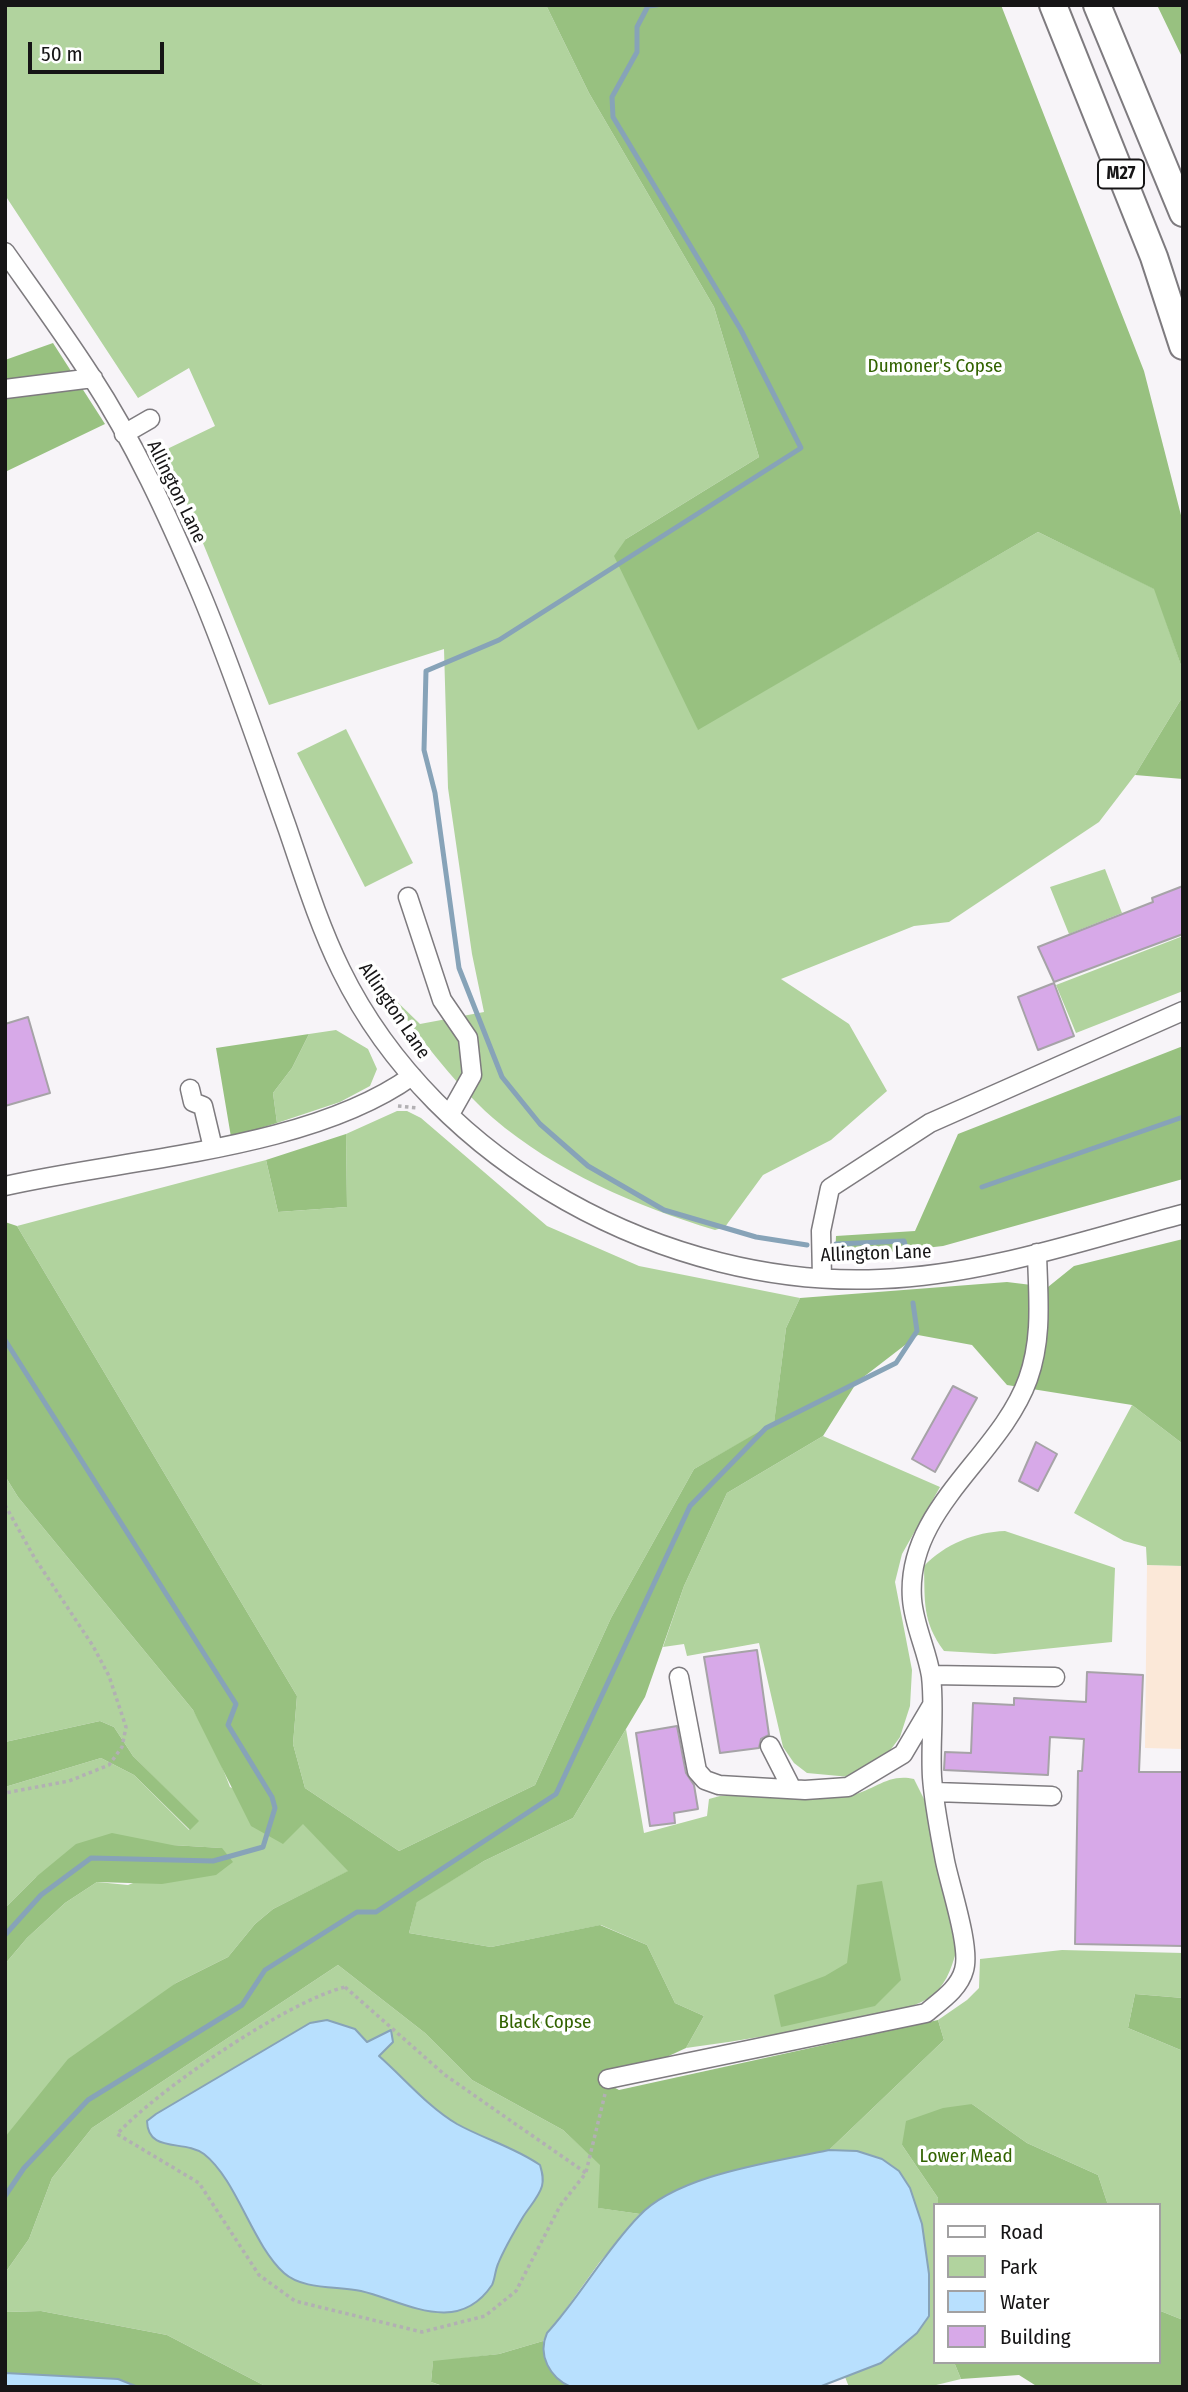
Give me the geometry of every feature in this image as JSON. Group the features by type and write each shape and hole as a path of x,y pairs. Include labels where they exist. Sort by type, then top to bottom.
{"highway":[{"name":"M27","path":"1053,5 1154,257 1183,346"},
{"name":"M27","path":"1097,5 1183,213"}],"street":[{"name":"Allington Lane","path":"5,252 93,378 150,481 200,593 326,936 343,974 412,1076 484,1144 544,1187 638,1235 722,1262 821,1278 882,1279 961,1271 1183,1214"},
{"path":"5,389 93,378"},
{"path":"124,434 150,419"},
{"path":"408,897 442,1000 468,1038 472,1075 450,1114"},
{"path":"821,1278 821,1231 830,1188 930,1123 1183,1011"},
{"path":"5,1186 213,1148 317,1121 374,1099 412,1076"},
{"path":"190,1089 193,1102 203,1106 213,1148"},
{"path":"608,2079 926,2013 951,1992 965,1969 961,1928 945,1861 934,1792 931,1675 915,1623 912,1599 914,1562 931,1523 1013,1412 1028,1381 1037,1353 1040,1317 1037,1253"},
{"path":"931,1675 1055,1677"},
{"path":"679,1677 700,1777 719,1785 793,1789 848,1787 903,1754 932,1706"},
{"path":"770,1746 793,1789"},
{"path":"934,1792 1052,1796"}],"path":[{"path":"395,1106 407,1105 423,1112"},
{"path":"5,1505 34,1557 93,1646 109,1676 126,1727 122,1747 109,1765 69,1781 5,1793"},
{"path":"586,2173 445,2075 345,1987 264,2025 139,2110 117,2134 199,2183 259,2275 295,2301 422,2332 485,2316 516,2291 560,2206 586,2173 608,2079"}],"shaded area":[{"path":"1147,1565 1183,1566 1183,1749 1145,1748"}],"green space":[{"path":"5,5 546,5 589,93 714,307 759,457 626,539 698,729 1038,532 1155,589 1183,671 1183,696 1135,775 1099,822 949,922 914,926 781,979 849,1024 887,1091 831,1140 763,1175 725,1227 715,1230 627,1198 570,1171 517,1137 463,1088 383,988 420,1024 484,1012 472,954 448,788 444,649 269,705 165,450 215,426 189,368 138,398 5,195"},
{"name":"Dumoner's Copse","path":"546,5 1001,5 1144,371 1183,523 1183,671 1154,589 1038,532 698,730 614,556 626,539 759,457 714,307 589,93"},
{"path":"1157,5 1183,5 1183,60 1182,57"},
{"path":"53,343 105,424 5,472 5,360"},
{"path":"1183,696 1183,779 1135,775"},
{"path":"346,729 413,863 365,887 297,753"},
{"path":"1105,869 1122,913 1069,934 1050,887"},
{"path":"1183,936 1183,991 1076,1033 1056,985"},
{"path":"336,1030 368,1049 377,1069 370,1086 340,1102 277,1123 273,1093 292,1068 309,1034"},
{"path":"309,1034 292,1068 273,1093 277,1123 231,1137 216,1048"},
{"path":"1183,1046 1183,1179 943,1246 835,1258 836,1236 915,1231 958,1134"},
{"path":"397,1111 407,1111 421,1118 547,1226 639,1266 800,1298 786,1328 774,1424 694,1469 611,1618 535,1785 399,1851 305,1788 293,1744 297,1696 17,1226 266,1160 278,1212 347,1207 346,1134"},
{"path":"346,1134 347,1207 278,1212 266,1160"},
{"name":"Black Copse","path":"5,1222 17,1226 297,1696 293,1744 305,1788 399,1851 535,1785 611,1618 694,1469 774,1423 786,1328 800,1298 1007,1282 1048,1287 1074,1266 1183,1239 1183,1444 1132,1405 1007,1385 972,1345 918,1335 857,1382 823,1436 727,1493 684,1586 645,1697 573,1818 484,1861 417,1902 409,1933 491,1947 600,1925 647,1945 675,2003 704,2016 686,2048 608,2084 619,2090 938,2020 944,2040 829,2150 701,2181 674,2193 640,2214 598,2208 600,2165 563,2130 472,2080 425,2033 338,1965 92,2128 52,2178 29,2239 5,2273 5,2137 68,2059 176,1983 228,1957 255,1924 273,1909 348,1871 303,1824 283,1844 251,1826 193,1710 18,1497 5,1476"},
{"path":"1132,1405 1183,1444 1183,1566 1147,1565 1146,1547 1124,1541 1074,1513"},
{"path":"823,1436 940,1487 902,1554 895,1582 912,1670 910,1706 900,1737 889,1752 850,1777 807,1773 794,1763 783,1747 759,1643 687,1656 684,1644 663,1647 684,1586 727,1493"},
{"path":"5,1476 18,1497 193,1710 213,1744 230,1787 303,1823 349,1871 273,1909 255,1924 228,1957 176,1983 5,2137 5,1964 27,1938 65,1903 97,1882 128,1885 221,1848 172,1845 36,1877 5,1908 5,1787 101,1758 134,1775 189,1830 198,1821 133,1756 114,1727 100,1721 5,1742"},
{"path":"1005,1531 1115,1568 1112,1642 995,1654 944,1651 928,1620 924,1566 941,1551 961,1541"},
{"path":"100,1721 114,1727 133,1756 199,1821 190,1830 134,1775 101,1758 5,1787 5,1742"},
{"path":"626,1729 644,1833 707,1816 709,1799 720,1796 836,1798 860,1793 897,1778 914,1779 926,1803 956,1952 939,1989 922,2002 896,2011 796,2031 686,2048 704,2016 675,2003 647,1945 601,1925 491,1947 409,1933 417,1901 484,1861 573,1818"},
{"path":"112,1833 172,1845 222,1848 233,1862 216,1875 162,1884 97,1882 65,1903 27,1938 5,1964 5,1908 36,1877 76,1844"},
{"path":"882,1881 901,1980 875,2006 781,2027 774,1995 825,1976 847,1963 857,1885"},
{"path":"1062,1950 1183,1953 1183,1998 1135,1994 1128,2028 1183,2051 1183,2320 1160,2311 1160,2203 1107,2203 1098,2175 1027,2143 972,2104 902,2145 938,2198 938,2203 932,2203 932,2364 955,2364 961,2379 928,2387 849,2387 845,2377 881,2363 929,2316 929,2274 922,2224 910,2188 857,2151 829,2150 944,2040 938,2020 979,1988 980,1959"},
{"path":"338,1965 425,2033 472,2080 563,2130 601,2165 599,2208 640,2214 599,2263 543,2341 499,2354 433,2362 431,2382 445,2387 267,2387 167,2335 41,2311 5,2312 5,2273 29,2239 52,2178 92,2128"},
{"path":"1135,1994 1183,1998 1183,2051 1128,2028"},
{"name":"Lower Mead","path":"972,2104 1027,2143 1098,2175 1107,2203 938,2203 938,2198 902,2145 906,2121 943,2108"},
{"path":"41,2311 167,2335 267,2387 138,2387 118,2379 5,2373 5,2312"},
{"path":"1160,2311 1183,2320 1183,2387 1038,2387 1019,2375 961,2379 955,2364 1160,2364"},
{"path":"543,2341 545,2356 551,2368 559,2379 571,2387 446,2387 431,2382 433,2361 499,2354"}],"water":[{"path":"327,2020 355,2029 367,2042 391,2030 393,2042 379,2056 426,2101 457,2124 540,2165 543,2178 541,2190 506,2246 492,2285 478,2301 463,2309 430,2311 361,2291 310,2285 292,2278 273,2261 216,2165 196,2150 160,2142 149,2131 147,2121 156,2114 310,2023"},
{"path":"829,2150 857,2151 882,2159 899,2171 910,2188 922,2224 929,2274 929,2316 917,2333 881,2363 819,2387 571,2387 552,2372 545,2357 544,2341 547,2333 626,2230 656,2202 702,2180 728,2172"},
{"path":"5,2373 118,2379 138,2387 5,2387"}],"building":[{"path":"1183,886 1183,934 1054,982 1038,947 1153,902 1152,898"},
{"path":"1054,983 1074,1036 1038,1050 1018,997"},
{"path":"28,1017 50,1093 5,1106 5,1024"},
{"path":"953,1386 977,1398 935,1472 912,1459"},
{"path":"1036,1442 1057,1454 1038,1491 1019,1481"},
{"path":"757,1650 769,1735 761,1739 759,1748 720,1753 704,1657"},
{"path":"1087,1672 1143,1675 1139,1772 1183,1772 1183,1946 1075,1944 1078,1771 1082,1771 1084,1739 1050,1737 1048,1775 944,1770 945,1752 971,1753 973,1703 1014,1705 1014,1698 1086,1702"},
{"path":"677,1726 686,1773 694,1785 698,1809 674,1813 675,1823 650,1826 636,1733"}],"waterway":[{"path":"657,5 648,6 637,27 637,52 612,97 613,117 741,330 801,448 499,640 426,671 424,750 435,793 459,968 502,1077 540,1124 588,1166 664,1210 756,1237 807,1245"},
{"path":"982,1187 1183,1117"},
{"path":"836,1244 904,1241 908,1256"},
{"path":"5,2196 24,2168 88,2100 242,2005 265,1970 357,1912 376,1912 556,1794 690,1506 766,1428 896,1363 917,1331 913,1303"},
{"path":"5,1340 236,1704 228,1725 272,1797 275,1808 263,1847 213,1861 91,1858 41,1895 5,1935"}]}
